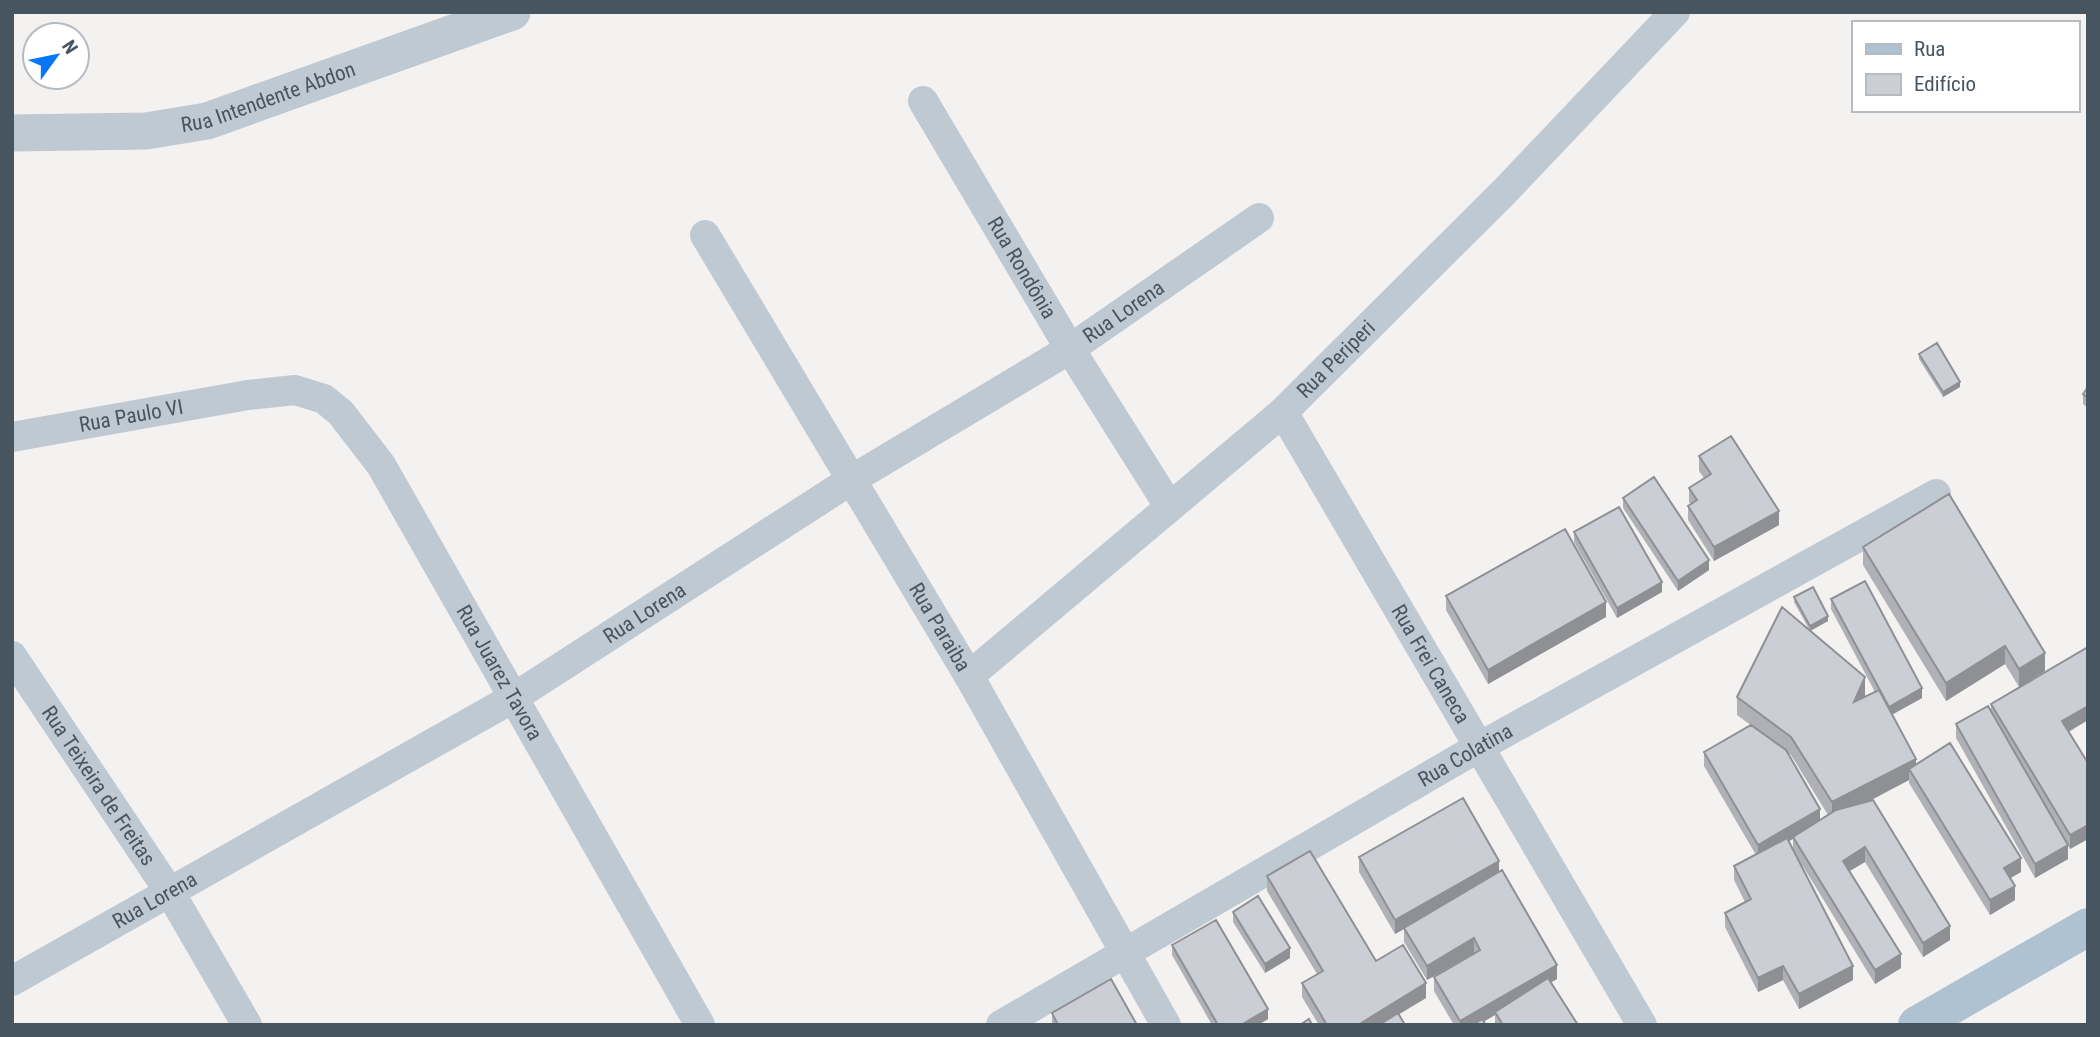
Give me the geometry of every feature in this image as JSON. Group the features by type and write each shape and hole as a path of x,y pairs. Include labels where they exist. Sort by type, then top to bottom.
{"main road":[{"path":"1917,1025 2088,926"}],"street":[{"name":"Rua Intendente Abdon","path":"12,134 146,131 207,121 512,12"},
{"name":"Rua Periperi","path":"969,676 1283,412 1505,191 1675,12"},
{"name":"Rua Rondônia","path":"923,101 1070,349 1169,506"},
{"name":"Rua Lorena","path":"12,981 171,894 513,698 851,480 1070,349 1259,218"},
{"name":"Rua Paraiba","path":"705,235 969,676 1166,1025"},
{"name":"Rua Juarez Tavora","path":"248,395 295,390 324,399 341,413 381,465 700,1025"},
{"name":"Rua Paulo VI","path":"12,437 248,395"},
{"name":"Rua Frei Caneca","path":"1283,412 1642,1025"},
{"name":"Rua Colatina","path":"1001,1025 1479,747 1936,494"},
{"name":"Rua Teixeira de Freitas","path":"12,656 171,894 247,1025"}],"building":[{"path":"1937,343 1960,382 1943,392 1919,354"},
{"path":"1731,436 1779,511 1714,547 1688,506 1697,500 1689,488 1711,474 1699,456"},
{"path":"1654,477 1709,560 1678,581 1623,498"},
{"path":"1949,494 2045,653 2019,669 2005,646 1946,683 1863,547"},
{"path":"1619,507 1662,582 1617,608 1574,532"},
{"path":"1565,529 1606,602 1488,670 1446,596"},
{"path":"1865,581 1922,688 1889,707 1831,599"},
{"path":"1813,587 1828,616 1810,626 1794,597"},
{"path":"1782,607 1865,677 1854,702 1879,690 1916,759 1832,802 1791,737 1737,697"},
{"path":"2088,647 2088,706 2062,721 2088,763 2088,825 2070,835 1991,704"},
{"path":"1988,706 2068,845 2035,864 1956,724"},
{"path":"1751,725 1786,750 1820,809 1758,845 1704,752"},
{"path":"1950,743 2021,858 2004,868 2015,886 1990,900 1909,769"},
{"path":"1463,798 1499,861 1395,920 1359,857"},
{"path":"1873,800 1950,926 1923,943 1865,847 1843,861 1901,954 1875,970 1793,837 1836,810"},
{"path":"1787,838 1853,966 1799,994 1783,966 1758,978 1725,913 1751,899 1734,866"},
{"path":"1310,851 1376,961 1403,945 1426,983 1358,1025 1327,1025 1302,983 1323,971 1267,876"},
{"path":"1502,870 1557,965 1460,1021 1434,977 1480,950 1474,938 1427,966 1404,928"},
{"path":"1258,896 1290,948 1265,964 1233,912"},
{"path":"1216,920 1268,1009 1241,1025 1218,1025 1172,945"},
{"path":"1548,978 1578,1025 1503,1025 1495,1012"},
{"path":"1111,979 1137,1025 1058,1025 1052,1013"},
{"path":"1398,1013 1405,1025 1379,1025"},
{"path":"1309,1019 1312,1025 1300,1025"},
{"path":"1482,1019 1486,1025 1473,1025"}]}
